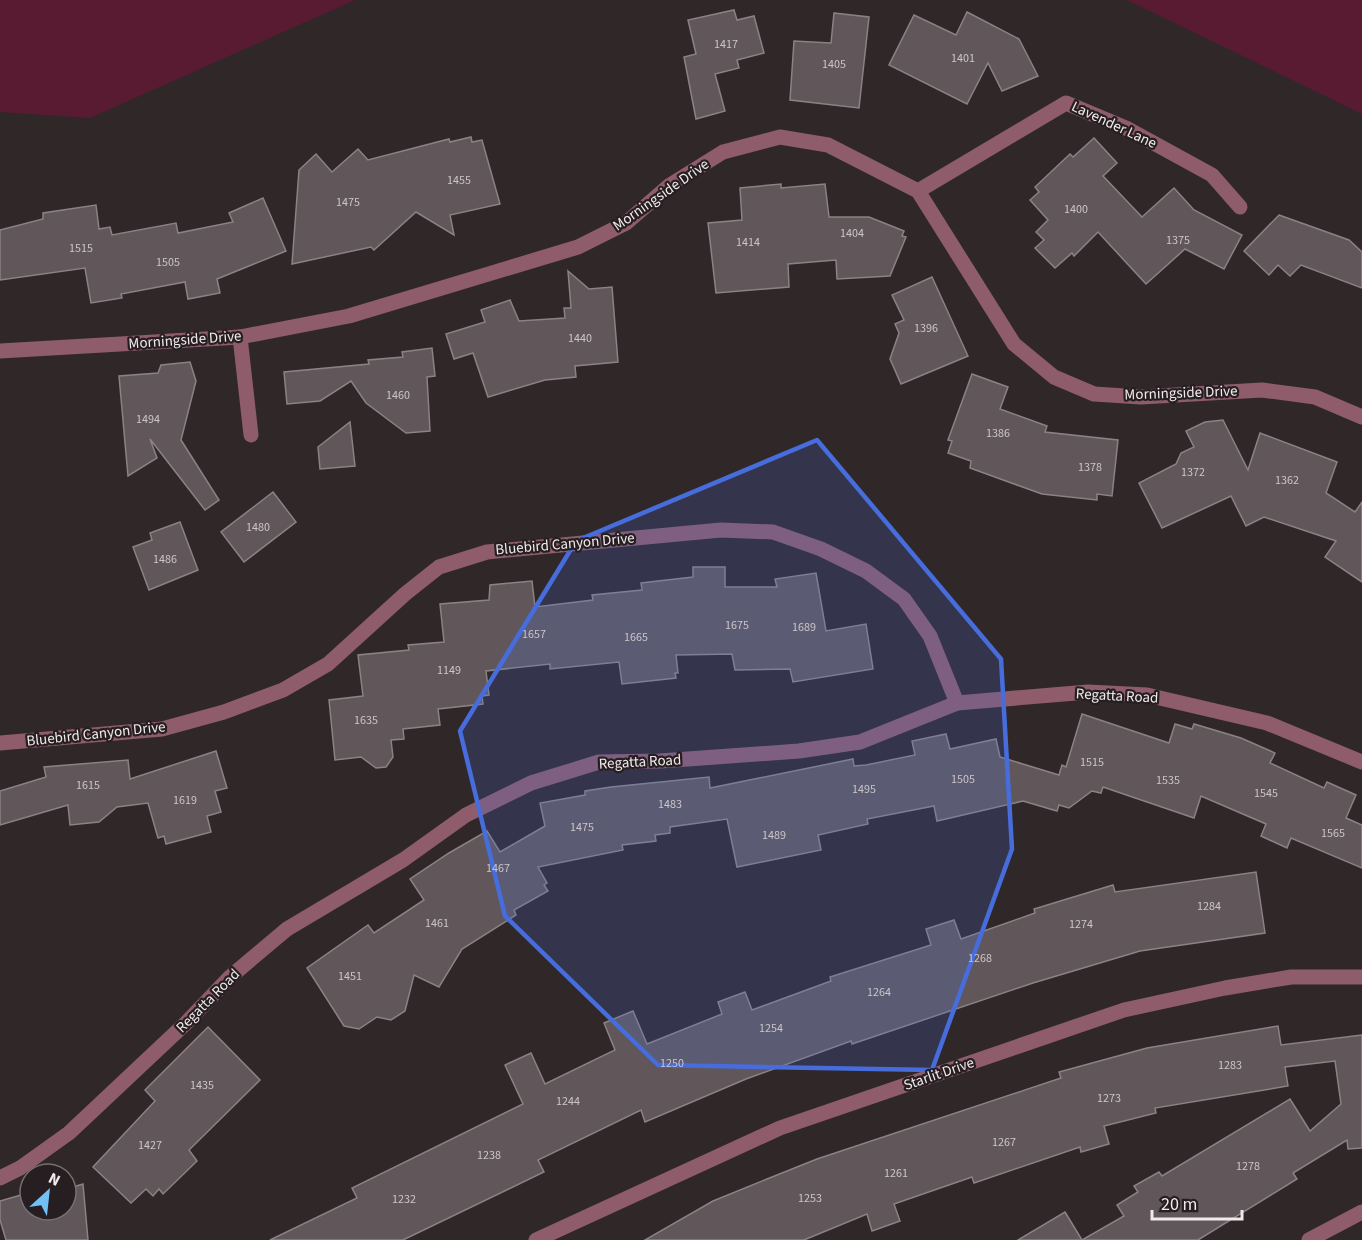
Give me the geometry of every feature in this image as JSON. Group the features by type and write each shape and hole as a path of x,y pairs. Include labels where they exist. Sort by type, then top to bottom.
{"street":[{"name":"Lavender Lane","path":"918,191 1066,103 1128,129 1212,175 1240,207"},
{"name":"Morningside Drive","path":"0,351 240,337 348,316 578,247 626,223 670,185 723,152 780,137 828,145 918,191 1014,344 1054,377 1094,394 1141,397 1262,390 1315,398 1362,417"},
{"path":"240,337 251,435"},
{"name":"Bluebird Canyon Drive","path":"0,743 162,729 224,712 283,690 328,664 405,594 439,567 487,552 721,530 773,532 821,549 866,572 904,599 930,636 957,702"},
{"name":"Regatta Road","path":"0,1178 20,1168 69,1133 186,1023 230,977 287,929 403,860 476,811 531,783 599,762 731,757 861,742 957,702 1088,692 1147,694 1267,723 1362,762"},
{"name":"Starlit Drive","path":"536,1240 780,1128 1125,1010 1225,988 1291,977 1362,977"},
{"path":"1309,1240 1362,1212"}],"highlighted area":[{"path":"817,440 1001,659 1012,849 932,1070 658,1065 505,916 460,731 576,541"}],"shaded area":[{"path":"0,0 355,0 90,118 0,112"},
{"path":"1127,0 1362,0 1362,114"}],"building":[{"path":"734,10 737,20 754,16 764,53 737,60 739,68 715,74 725,111 696,119 684,57 696,54 688,20"},
{"path":"967,12 1019,39 1038,76 1002,91 988,63 967,104 889,65 914,15 956,35"},
{"path":"834,13 869,17 859,108 790,100 794,41 831,43"},
{"path":"471,137 472,142 482,140 500,204 450,215 454,235 416,212 374,250 371,247 292,264 299,170 316,154 332,172 358,149 368,160 449,139 450,142"},
{"path":"1094,138 1117,163 1103,176 1142,217 1174,188 1194,210 1242,235 1224,269 1185,249 1146,284 1098,232 1074,256 1072,253 1055,268 1035,248 1044,240 1036,232 1048,220 1030,200 1039,192 1035,187 1070,154 1073,157"},
{"path":"781,184 781,188 825,184 829,217 869,217 904,231 902,236 906,237 890,276 837,279 836,260 788,264 789,287 716,293 708,223 742,220 740,188"},
{"path":"263,198 286,251 217,279 220,293 188,299 185,282 121,294 122,298 91,303 85,268 0,280 0,230 43,219 43,213 96,205 99,229 110,227 112,235 176,223 178,233 233,222 229,213"},
{"path":"1279,215 1349,240 1362,252 1362,288 1301,265 1290,276 1278,265 1269,275 1244,251"},
{"path":"568,271 589,289 612,287 618,362 575,366 576,377 545,380 488,397 473,353 454,359 446,334 485,322 481,310 510,300 519,321 565,318 564,308 571,308"},
{"path":"932,277 968,356 901,384 890,359 899,333 895,324 904,320 892,295"},
{"path":"432,348 435,376 427,377 430,431 406,433 366,403 351,381 320,401 287,404 284,372 369,364 368,360 403,357 402,352"},
{"path":"190,362 196,381 181,440 219,500 205,510 150,439 157,458 128,476 119,376 158,373 161,365"},
{"path":"972,374 1008,387 1000,409 1047,426 1045,432 1118,440 1112,496 1097,494 1097,500 1042,494 970,468 971,461 948,453 952,441 948,440"},
{"path":"1223,420 1248,470 1260,433 1337,462 1326,493 1355,512 1362,502 1362,582 1325,557 1336,541 1264,517 1246,526 1231,496 1162,528 1139,483 1176,464 1181,453 1194,447 1186,431 1205,422"},
{"path":"350,422 355,466 320,469 318,447"},
{"path":"273,492 296,522 244,562 221,532"},
{"path":"180,522 198,570 149,590 133,547 152,540 150,533"},
{"path":"693,567 725,567 725,587 777,587 775,579 816,573 826,631 866,624 873,669 793,682 790,669 735,670 732,654 676,655 678,673 675,673 676,678 622,684 619,662 550,669 550,664 486,671 489,695 482,696 483,704 438,709 440,725 403,729 404,739 391,740 393,757 386,767 376,768 361,757 335,760 329,700 363,696 358,655 409,650 408,645 444,642 440,604 489,600 490,585 532,581 535,607 593,600 592,595 642,590 641,583 693,577"},
{"path":"1082,714 1169,743 1175,724 1192,729 1194,724 1241,738 1275,753 1270,763 1324,788 1327,782 1356,795 1346,818 1362,825 1362,868 1291,838 1287,848 1261,836 1266,824 1201,796 1194,818 1103,787 1101,793 1092,791 1069,808 1059,805 1057,811 1023,801 937,821 934,806 867,819 868,824 818,835 821,850 737,867 727,819 670,827 670,833 655,835 656,841 622,845 623,850 538,867 547,883 544,885 548,891 514,910 516,915 462,949 439,987 414,975 405,1011 391,1020 377,1017 359,1029 344,1026 307,968 368,925 374,933 424,900 410,879 449,853 487,831 500,852 545,826 540,803 585,795 585,791 611,787 709,777 710,788 853,759 854,766 866,765 915,755 912,741 946,734 950,749 996,739 1000,757 1059,775 1062,765 1066,767"},
{"path":"216,751 227,788 215,791 221,812 207,816 211,832 166,844 164,836 158,838 148,803 117,807 99,822 70,825 68,805 0,825 0,791 46,777 44,767 128,760 130,779"},
{"path":"1256,872 1265,933 1140,951 1033,983 852,1044 851,1041 746,1079 645,1122 641,1110 538,1160 544,1172 403,1240 270,1240 357,1198 352,1188 523,1104 505,1065 531,1053 545,1084 615,1050 604,1023 633,1011 647,1044 722,1014 718,1002 745,992 752,1010 831,981 830,977 931,945 926,929 954,920 961,939 1035,913 1034,909 1113,885 1115,892"},
{"path":"1278,1026 1281,1045 1362,1035 1362,1148 1348,1149 1347,1140 1293,1173 1297,1179 1198,1240 1082,1240 1124,1216 1117,1205 1138,1192 1134,1186 1159,1172 1162,1176 1290,1099 1310,1131 1341,1104 1335,1061 1285,1067 1288,1086 1155,1108 1156,1113 1104,1126 1109,1144 1081,1152 1080,1147 974,1183 972,1177 894,1204 900,1221 872,1231 867,1214 804,1240 645,1240 713,1201 767,1179 817,1159 1061,1078 1059,1072 1147,1048"},
{"path":"208,1027 260,1080 189,1150 197,1161 163,1194 159,1189 153,1196 146,1189 131,1203 93,1167 155,1101 145,1090"},
{"path":"83,1184 88,1240 6,1240 0,1220 0,1201 18,1196 18,1222 78,1222 78,1185"},
{"path":"1065,1212 1082,1240 1018,1240"}]}
